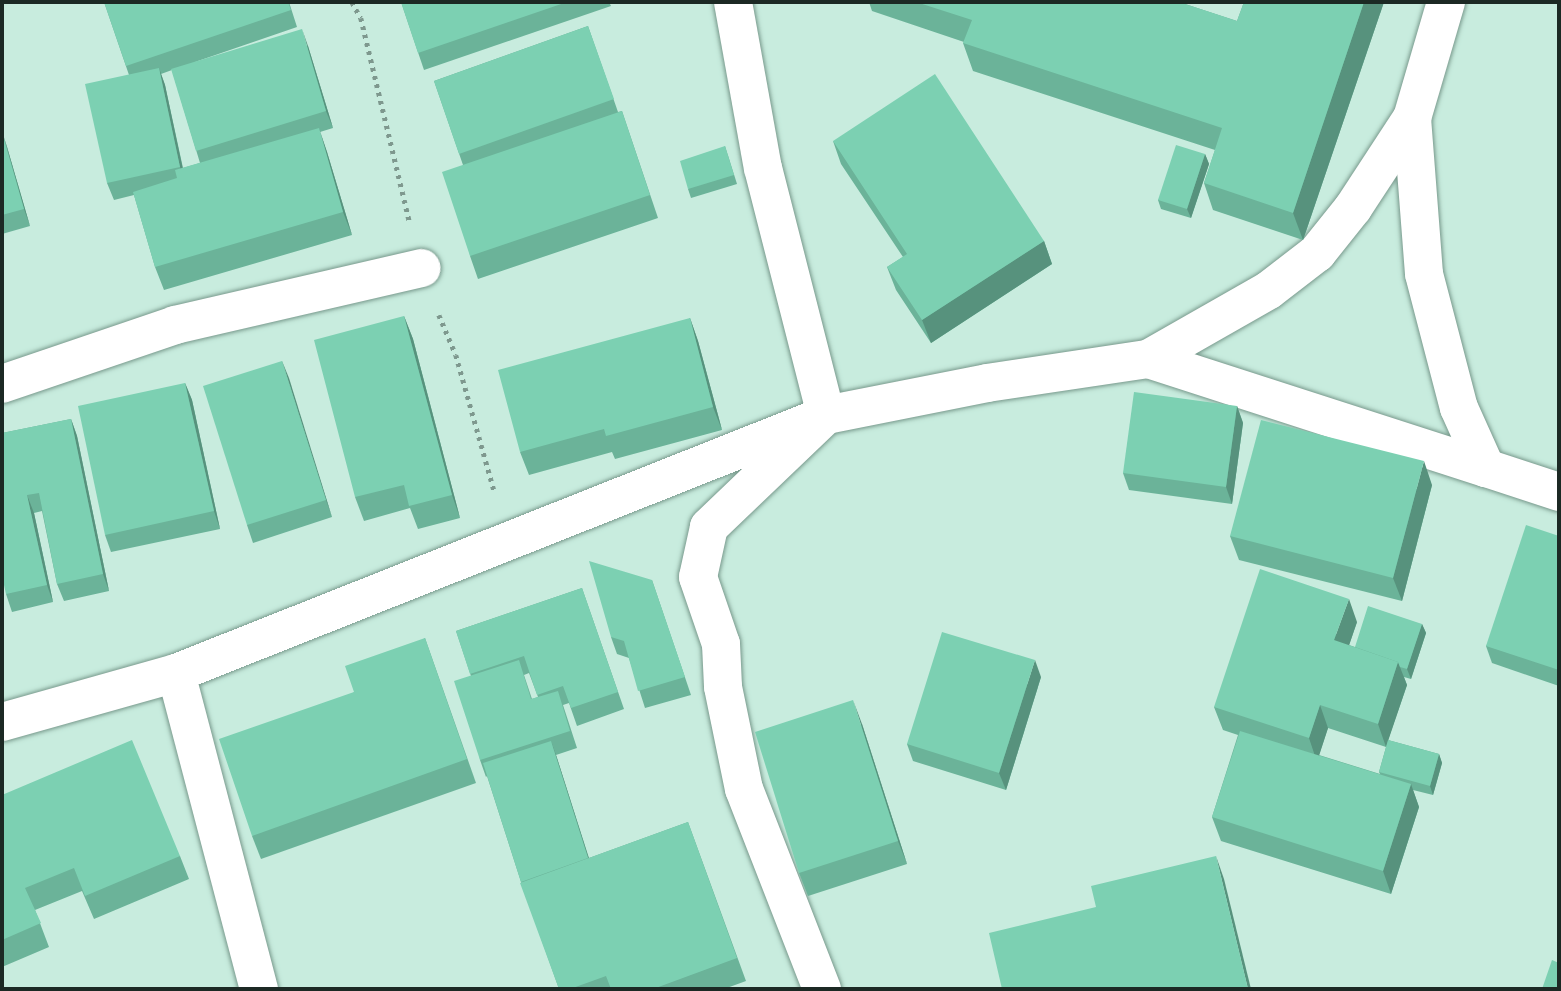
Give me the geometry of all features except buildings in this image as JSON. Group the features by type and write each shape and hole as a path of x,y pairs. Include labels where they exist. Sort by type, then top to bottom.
{"street":[{"path":"733,2 763,168 826,415"},
{"path":"2,722 176,673 826,415 987,383 1149,359 1269,290 1317,253 1353,208 1412,118 1446,2"},
{"path":"1412,118 1424,274 1459,408 1486,468"},
{"path":"2,384 175,325 421,268"},
{"path":"1149,359 1559,492"},
{"path":"822,989 744,789 723,687 721,644 698,577 709,527 826,415"},
{"path":"176,673 258,989"}]}
